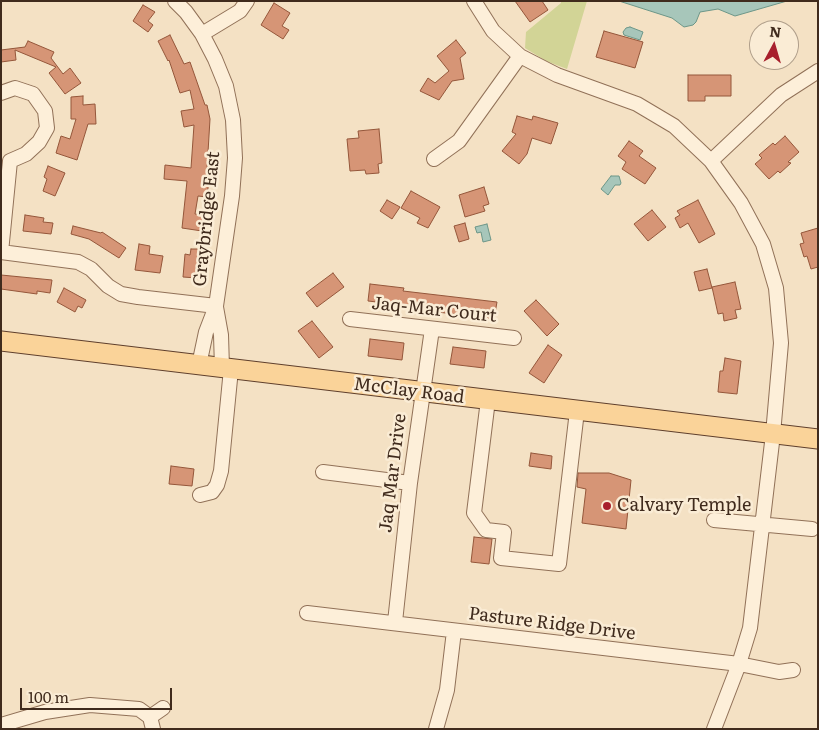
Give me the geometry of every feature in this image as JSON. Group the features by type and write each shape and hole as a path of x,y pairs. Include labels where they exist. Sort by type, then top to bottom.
{"main road":[{"name":"McClay Road","path":"1,342 818,439"}],"street":[{"name":"Graybridge East","path":"176,1 202,34 215,59 226,86 233,120 235,158 232,196 216,306 206,332 199,365"},
{"path":"202,34 240,11 247,1"},
{"path":"474,1 493,31 520,56 557,74 638,104 674,126 711,161 741,204 763,244 776,288 781,343 773,434 750,628 739,664 714,729"},
{"path":"434,159 459,141 520,56"},
{"path":"711,161 782,95 818,71"},
{"path":"1,93 15,88 34,94 45,111 47,128 39,142 26,154 6,157 1,252 78,262 91,269 108,286 121,294 138,298 216,306"},
{"name":"Graybridge East","path":"200,495 212,492 217,485 221,471 227,369 216,306"},
{"name":"Jaq-Mar Court","path":"350,319 514,338"},
{"name":"Jaq Mar Drive","path":"395,622 410,483 432,329"},
{"path":"488,400 474,513 486,530 504,532 501,558 559,564 577,411"},
{"path":"323,472 410,483"},
{"path":"714,520 812,528"},
{"name":"Pasture Ridge Drive","path":"306,613 739,664 779,672 793,670"},
{"path":"436,729 447,690 454,631"},
{"path":"1,725 46,712 90,705 139,709 152,723 162,708"}],"green space":[{"path":"561,1 587,1 567,69 546,61 525,48 526,32"}],"shaded area":[{"path":"619,1 787,1 735,16 718,9 700,12 693,25 684,27 672,18"},
{"path":"630,27 643,32 640,40 624,35 623,32 626,28"},
{"path":"611,176 619,176 621,183 620,185 615,185 608,195 601,189"},
{"path":"487,224 491,240 483,242 481,232 477,233 475,227"}],"building":[{"path":"515,1 542,1 548,10 530,22"},
{"path":"274,3 290,13 282,26 289,30 283,39 261,25"},
{"path":"143,5 155,12 148,21 153,25 148,32 133,21"},
{"path":"604,31 643,42 635,68 596,57"},
{"path":"170,35 184,64 190,62 205,105 207,105 210,119 207,169 210,170 207,197 198,196 195,214 204,215 202,231 182,228 187,181 164,179 165,165 191,168 194,125 184,127 181,111 194,109 190,90 180,93 169,60 158,41"},
{"path":"456,40 466,53 460,58 464,79 452,81 439,100 420,91 428,78 435,83 449,71 437,56"},
{"path":"28,41 54,52 51,58 63,74 70,68 81,83 65,94 49,73 56,67 15,50 16,60 1,62 1,50 25,47"},
{"path":"688,75 731,75 731,96 705,96 705,101 688,101"},
{"path":"83,96 83,105 95,104 96,124 88,124 77,160 56,153 61,136 70,139 76,119 71,119 71,97"},
{"path":"517,116 532,120 533,116 558,123 551,144 532,138 527,154 519,164 502,151 516,134 512,132"},
{"path":"379,129 382,163 378,164 379,173 366,174 365,170 350,171 347,139 359,138 358,131"},
{"path":"785,136 799,152 780,173 778,171 769,179 755,164 762,158 759,155"},
{"path":"629,141 643,151 639,156 656,168 645,184 622,169 626,162 618,156"},
{"path":"48,166 65,173 55,196 43,191 47,179 44,177"},
{"path":"484,187 489,204 483,206 485,211 465,217 459,195"},
{"path":"411,191 440,207 428,228 417,223 420,218 401,208"},
{"path":"387,200 400,207 392,219 380,211"},
{"path":"698,200 715,234 699,243 688,223 680,228 675,218 680,215 677,211"},
{"path":"652,210 666,227 648,241 634,224"},
{"path":"25,215 44,218 43,222 53,223 51,234 23,231"},
{"path":"465,223 469,239 459,242 454,226"},
{"path":"73,226 102,232 126,248 119,258 89,239 71,234"},
{"path":"818,228 818,267 811,269 807,256 804,257 800,244 804,243 801,233"},
{"path":"139,244 150,246 149,254 163,256 160,273 135,270"},
{"path":"191,249 199,249 197,278 183,277 185,254 190,255"},
{"path":"707,269 712,288 699,291 694,272"},
{"path":"333,273 344,287 317,307 306,293"},
{"path":"1,275 52,280 50,293 37,291 37,294 1,289"},
{"path":"735,282 741,309 735,310 737,318 724,321 723,313 718,314 712,287"},
{"path":"370,284 404,288 403,291 497,302 494,319 413,309 413,306 368,301"},
{"path":"64,288 86,300 82,308 78,306 75,312 57,302"},
{"path":"536,300 559,324 547,336 524,311"},
{"path":"312,321 333,347 319,358 298,331"},
{"path":"370,339 404,343 402,360 368,356"},
{"path":"548,345 562,355 544,383 529,373"},
{"path":"453,347 486,351 484,368 450,364"},
{"path":"725,358 741,361 737,394 718,392 720,371 723,371"},
{"path":"531,453 552,456 551,469 529,466"},
{"path":"171,466 194,469 192,486 169,484"},
{"name":"Calvary Temple","path":"578,473 609,473 631,480 626,529 582,523 586,489 577,487"},
{"path":"474,537 492,539 489,564 471,562"}],"place":[{"name":"Calvary Temple","path":"607,506"}]}
